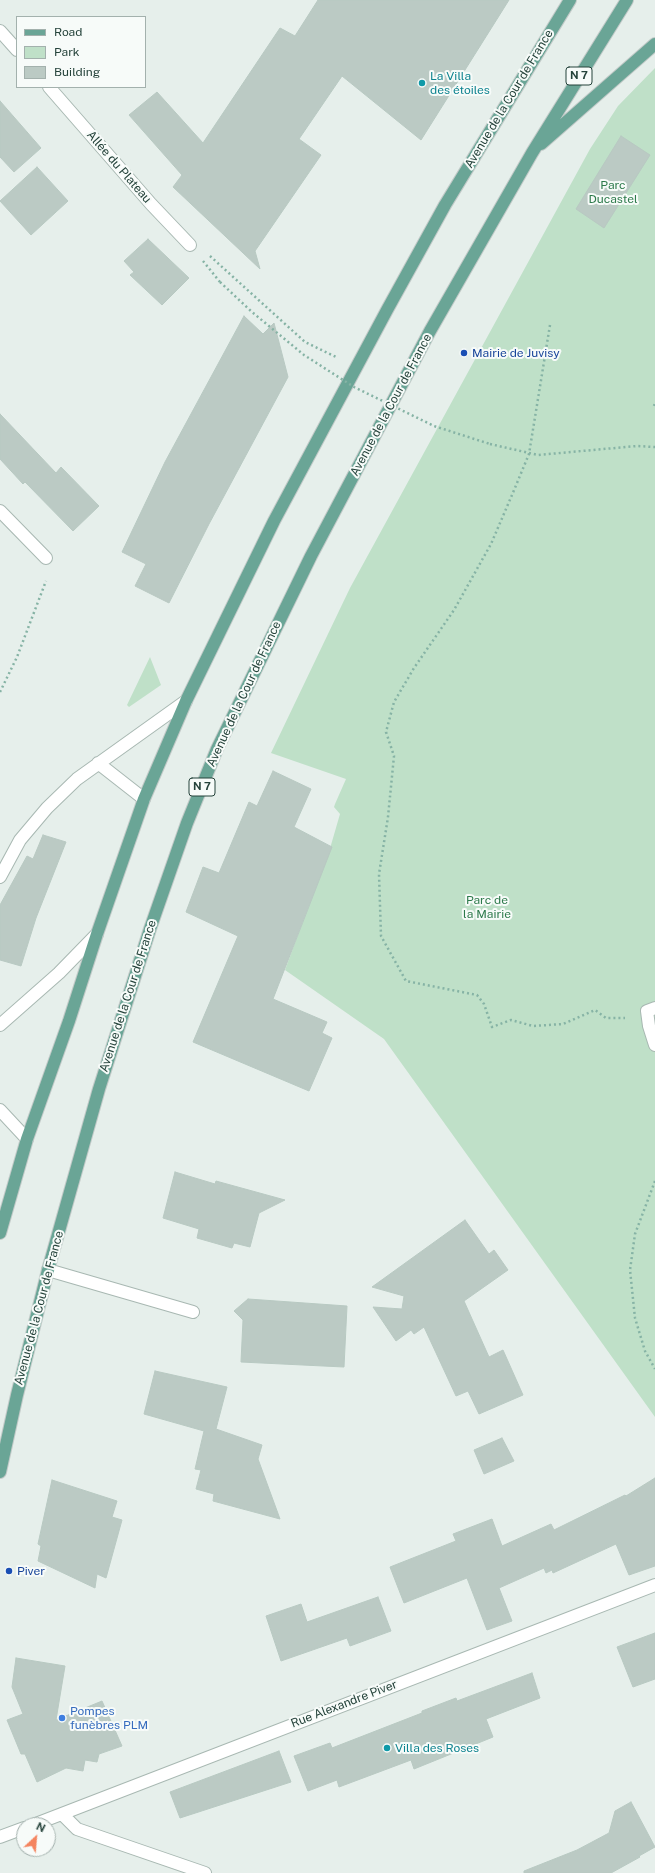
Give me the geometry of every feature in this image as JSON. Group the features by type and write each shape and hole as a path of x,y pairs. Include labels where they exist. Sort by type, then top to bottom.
{"main road":[{"name":"Avenue de la Cour de France","path":"0,1233 27,1139 69,1021 144,798 186,701 274,521 445,205 570,0"},
{"name":"Avenue de la Cour de France","path":"0,1472 16,1394 48,1270 99,1089 147,936 186,823 217,749 311,556 430,331 532,153 627,0"},
{"path":"532,153 655,44"}],"street":[{"path":"0,31 16,49"},
{"name":"Allée du Plateau","path":"51,88 151,204 190,245"},
{"path":"0,511 46,558"},
{"path":"0,877 20,840 43,813 77,779 186,701"},
{"path":"98,763 144,798"},
{"name":"Avenue de la Cour de France","path":"0,1025 59,973 97,934"},
{"path":"655,1008 647,1012 649,1026 655,1045"},
{"path":"0,1110 27,1139"},
{"path":"48,1270 193,1312"},
{"name":"Rue Alexandre Piver","path":"54,1817 655,1585"},
{"path":"62,1814 77,1829 205,1873"},
{"path":"0,1837 16,1831"}],"path":[{"path":"190,245 220,282 252,312 304,355 354,387 394,408 434,426 490,444 538,455 637,446 655,447"},
{"path":"232,276 305,342 357,367"},
{"path":"550,325 529,454 491,544 454,610 414,668 394,702 386,732 394,756 388,817 379,874 381,936 406,981 477,995 484,1004 492,1027 511,1020 533,1026 562,1024 595,1010 606,1018 622,1019 631,1017"},
{"path":"0,692 17,656 48,577 46,558"},
{"path":"655,1181 635,1234 630,1270 635,1318 645,1351 655,1369"}],"green space":[{"name":"Parc de la Mairie","path":"655,68 655,1417 384,1039 285,970 331,845 340,814 334,807 346,779 271,753 350,588 590,149 618,106"},
{"path":"150,657 161,685 129,707 127,705"}],"building":[{"path":"318,0 509,0 421,140 342,76 299,139 321,155 255,251 260,269 173,187 182,175 129,115 157,92 203,143 280,28 295,36"},
{"path":"0,101 41,148 14,172 0,157"},
{"path":"621,136 650,155 604,228 576,209"},
{"path":"37,167 68,201 31,235 0,201"},
{"path":"148,239 189,278 162,305 130,275 134,272 124,261"},
{"path":"244,316 263,334 274,323 288,377 209,524 169,603 135,586 146,564 122,552 165,462"},
{"path":"0,414 56,473 61,467 99,506 73,531 25,482 23,484 0,459"},
{"path":"273,771 311,789 294,827 332,847 273,999 327,1022 322,1033 332,1038 309,1091 193,1042 238,936 186,912 203,867 219,873 249,802 257,806"},
{"path":"43,835 66,842 36,918 21,966 0,960 0,905 27,856 33,859"},
{"path":"175,1172 215,1184 216,1181 285,1200 259,1213 250,1247 234,1243 232,1248 197,1238 199,1229 163,1218"},
{"path":"465,1220 489,1254 494,1250 508,1270 464,1301 489,1357 503,1350 523,1395 479,1414 468,1391 456,1396 424,1327 414,1334 411,1330 396,1341 373,1307 402,1309 404,1296 372,1287"},
{"path":"248,1299 347,1306 344,1367 241,1362 243,1320 234,1311"},
{"path":"155,1371 227,1387 216,1429 262,1445 258,1459 280,1519 213,1501 214,1494 196,1489 201,1470 195,1469 204,1431 144,1414"},
{"path":"502,1438 514,1461 484,1474 474,1450"},
{"path":"655,1478 655,1566 629,1575 616,1544 553,1573 552,1570 546,1573 544,1568 499,1588 512,1621 487,1630 467,1578 404,1603 390,1567 456,1541 453,1534 492,1519 502,1546 551,1524 554,1530 625,1495 626,1496"},
{"path":"52,1480 117,1501 112,1517 122,1520 106,1578 97,1574 95,1588 38,1561 41,1546 38,1544"},
{"path":"378,1597 391,1631 350,1646 347,1638 281,1661 266,1616 301,1604 307,1622"},
{"path":"655,1633 655,1679 633,1687 617,1647"},
{"name":"Pompes funèbres PLM","path":"16,1658 65,1666 56,1720 102,1701 122,1746 99,1754 97,1762 85,1760 83,1771 66,1768 37,1782 25,1754 21,1754 7,1720 23,1714 12,1687"},
{"path":"532,1673 540,1698 486,1719 493,1737 414,1769 411,1760 339,1787 337,1780 308,1791 294,1756 330,1743 332,1748 456,1698 457,1701"},
{"path":"279,1751 291,1782 180,1818 170,1792"},
{"path":"631,1802 655,1847 639,1856 640,1857 611,1873 524,1873 524,1871 577,1850 609,1833 615,1811"}],"place":[{"name":"La Villa des étoiles","path":"422,83"},
{"name":"Mairie de Juvisy","path":"464,353"},
{"name":"Piver","path":"9,1571"},
{"name":"Pompes funèbres PLM","path":"62,1718"},
{"name":"Villa des Roses","path":"387,1748"}],"park label":[{"name":"Parc Ducastel","path":"613,192"}]}
